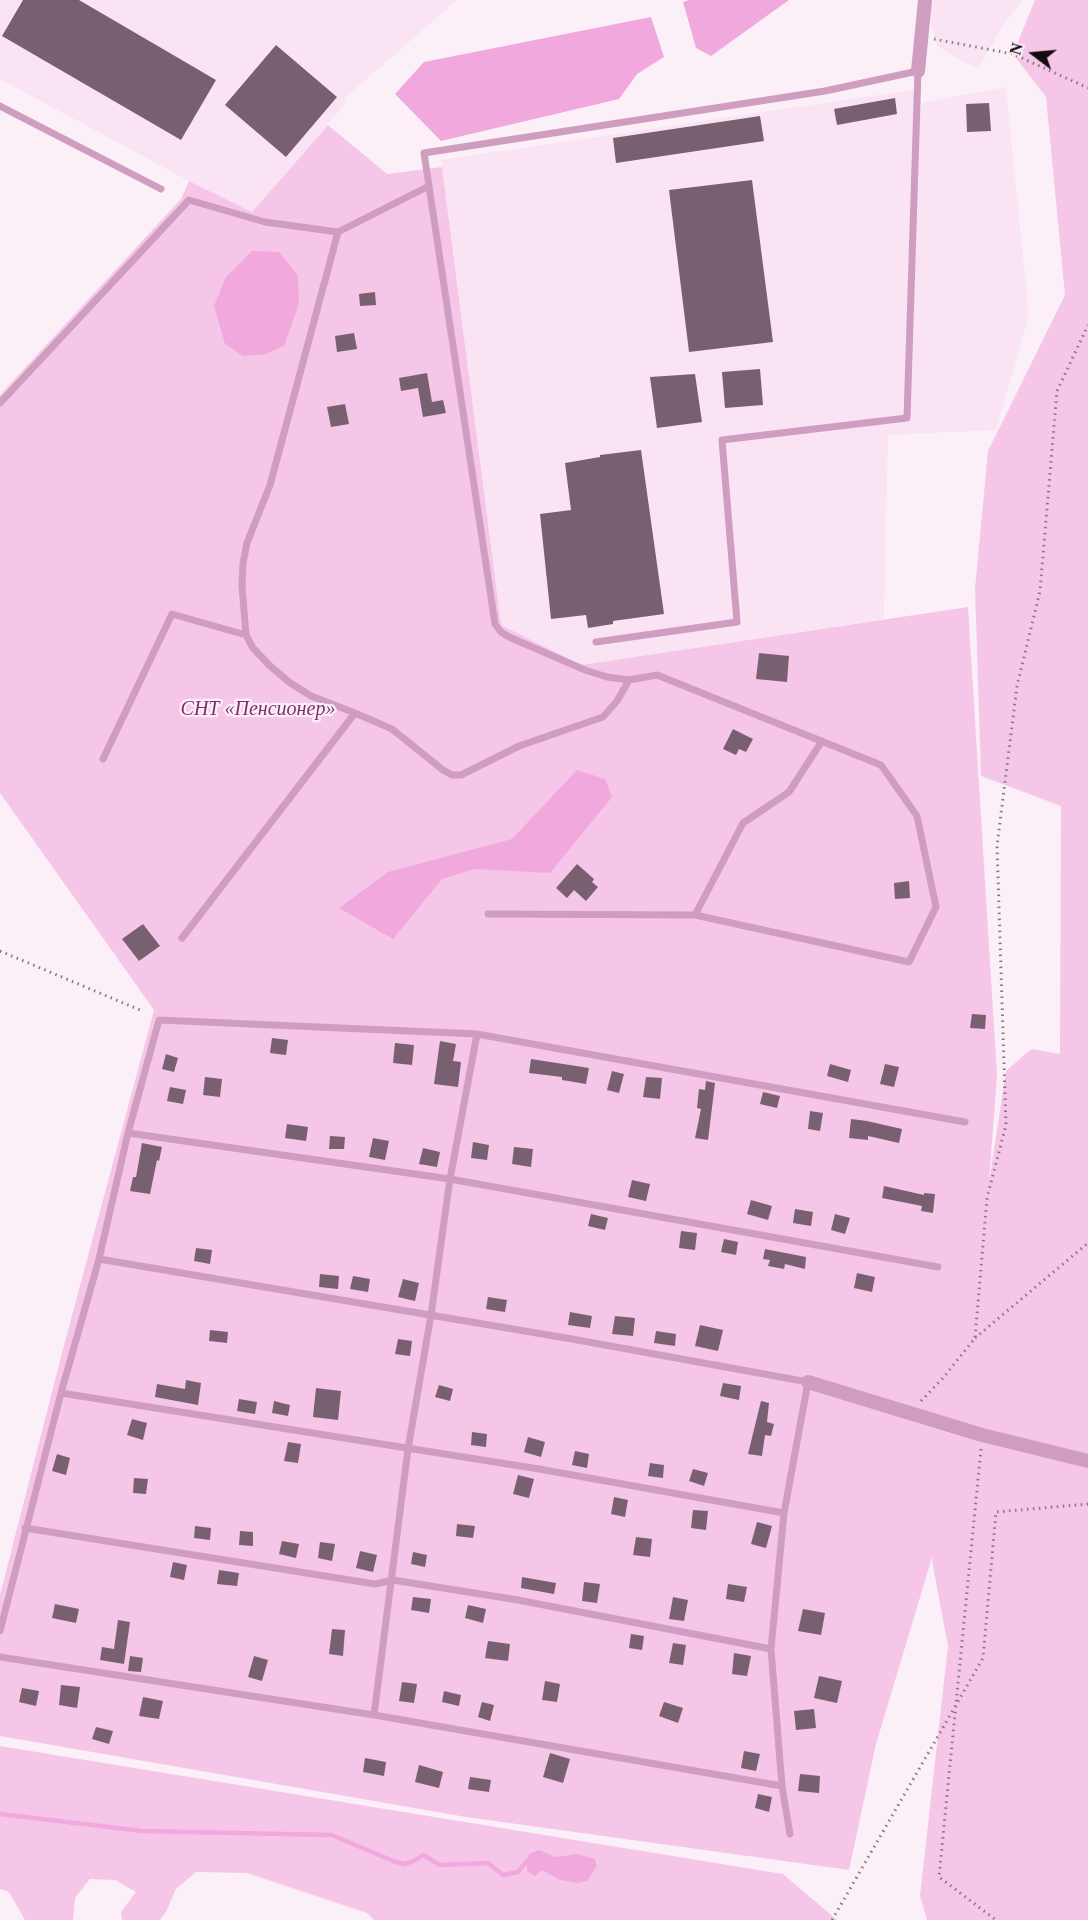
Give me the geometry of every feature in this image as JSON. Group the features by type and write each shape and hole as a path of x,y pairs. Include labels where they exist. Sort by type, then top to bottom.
{"street":[{"path":"918,71 925,0"},
{"path":"807,1382 982,1435 1088,1461"}],"lane":[{"path":"488,914 694,915 909,962 936,907 917,816 881,765 657,675 629,680 606,677 585,670 509,637 495,624 424,153 825,91 918,71 907,418 722,440 737,622 596,642"},
{"path":"0,106 161,189"},
{"path":"0,403 189,200 265,222 338,232 429,186"},
{"path":"338,232 270,485 247,543 242,586 246,634 253,648 268,665 311,696 392,729 443,770 452,775 461,776 519,746 603,717 617,701 629,680"},
{"path":"103,759 172,614 246,634"},
{"path":"182,938 355,713"},
{"path":"694,915 743,823 789,792 822,741"},
{"path":"0,1631 25,1528 99,1259 128,1133 159,1020 477,1034 965,1122"},
{"path":"374,1715 408,1449 431,1315 450,1179 477,1034"},
{"path":"128,1133 450,1179 938,1267"},
{"path":"99,1259 807,1382 784,1513 771,1649 782,1785 790,1834"},
{"path":"61,1393 539,1469 784,1513"},
{"path":"25,1528 375,1584 393,1580 518,1600 771,1649"},
{"path":"0,1656 374,1715 782,1785"}],"path":[{"path":"921,36 1013,54 1088,88"},
{"path":"975,1338 987,1198 1006,1125 997,846 1017,686 1040,591 1058,392 1088,325"},
{"path":"0,951 140,1010"},
{"path":"910,1413 943,1378 975,1338 1088,1243"},
{"path":"982,1435 939,1877 996,1920"},
{"path":"832,1920 983,1658 996,1512 1088,1504"}],"shaded area":[{"path":"0,0 457,0 346,97 345,104 252,212 189,181 0,79"},
{"path":"689,0 789,0 711,56 696,48 683,2"},
{"path":"929,0 1023,0 1005,22 978,69 937,45 927,11"},
{"path":"651,17 664,57 637,74 619,99 441,141 395,94 424,62"},
{"path":"1006,87 1029,315 996,430 888,435 884,619 581,665 500,625 441,160 918,89 921,103"},
{"path":"252,251 279,252 298,276 299,304 284,346 266,354 243,356 225,344 214,306 226,277"},
{"path":"577,770 605,779 612,797 550,873 474,869 442,879 393,939 339,908 388,872 512,839"},
{"path":"539,1850 556,1857 577,1854 595,1859 597,1866 587,1881 578,1883 560,1880 542,1870 535,1876 527,1871 527,1861 529,1854"}],"green space":[{"name":"СНТ «Пенсионер»","path":"1035,0 1088,0 1088,1920 927,1920 920,1896 948,1646 932,1561 933,1554 876,1744 849,1870 466,1817 0,1736 0,1595 154,1010 0,793 0,395 181,199 189,181 252,212 328,125 387,174 442,167 501,625 581,665 968,607 997,1075 989,1182 1006,1071 1031,1049 1060,1054 1061,806 981,776 975,588 988,451 1065,295 1046,97 1013,54"},
{"path":"0,1746 783,1874 837,1920 374,1920 367,1913 247,1873 196,1872 176,1889 160,1920 122,1920 121,1912 136,1892 115,1880 90,1879 75,1898 73,1920 25,1920 9,1892 0,1889"}],"building":[{"path":"23,0 79,0 216,80 181,140 2,36"},
{"path":"276,45 337,97 286,157 225,105"},
{"path":"895,98 897,114 837,125 834,109"},
{"path":"989,103 991,131 967,132 966,104"},
{"path":"760,116 764,141 616,163 613,138"},
{"path":"752,180 773,342 689,352 669,190"},
{"path":"375,292 376,305 360,306 359,294"},
{"path":"354,333 357,349 337,352 335,336"},
{"path":"760,369 763,405 725,408 722,372"},
{"path":"427,373 432,402 443,400 446,413 423,417 418,388 401,391 399,378"},
{"path":"695,374 702,422 657,428 650,377"},
{"path":"345,404 349,424 331,427 327,407"},
{"path":"641,450 664,614 613,621 613,624 588,628 586,615 551,619 540,514 571,510 565,463 600,457 600,455"},
{"path":"759,653 789,656 787,682 756,679"},
{"path":"733,729 753,739 746,752 739,749 736,755 723,749"},
{"path":"577,864 594,879 592,882 598,887 586,901 574,890 567,898 556,888"},
{"path":"909,881 910,898 895,899 894,883"},
{"path":"143,924 160,946 139,961 122,939"},
{"path":"972,1014 986,1015 985,1029 970,1028"},
{"path":"272,1038 288,1040 286,1055 270,1053"},
{"path":"440,1041 456,1044 453,1061 461,1062 458,1087 434,1084"},
{"path":"395,1043 414,1045 412,1065 393,1063"},
{"path":"166,1054 178,1058 174,1072 162,1069"},
{"path":"531,1059 589,1068 586,1084 562,1080 562,1077 529,1073"},
{"path":"830,1064 851,1070 848,1082 827,1076"},
{"path":"885,1064 899,1067 894,1087 880,1084"},
{"path":"612,1071 624,1074 619,1093 607,1090"},
{"path":"205,1077 222,1079 220,1097 203,1095"},
{"path":"646,1077 662,1078 660,1099 643,1097"},
{"path":"706,1081 715,1083 708,1140 695,1138 701,1109 697,1108 699,1089 705,1090"},
{"path":"170,1087 186,1090 183,1104 167,1101"},
{"path":"763,1092 780,1096 777,1108 760,1104"},
{"path":"810,1111 823,1113 820,1131 808,1129"},
{"path":"851,1119 902,1129 899,1143 868,1136 868,1140 849,1138"},
{"path":"287,1124 308,1127 306,1141 285,1138"},
{"path":"330,1136 345,1137 344,1149 329,1149"},
{"path":"373,1138 389,1141 385,1160 369,1157"},
{"path":"473,1142 489,1145 487,1160 471,1158"},
{"path":"142,1143 162,1147 150,1194 130,1191 133,1177 136,1177"},
{"path":"514,1147 533,1149 531,1167 512,1164"},
{"path":"423,1148 440,1152 437,1167 419,1164"},
{"path":"632,1180 650,1184 646,1201 628,1197"},
{"path":"884,1186 924,1195 924,1193 935,1194 933,1213 921,1211 922,1206 882,1198"},
{"path":"751,1200 772,1206 768,1220 747,1214"},
{"path":"795,1209 813,1212 811,1226 793,1223"},
{"path":"591,1214 608,1218 605,1230 588,1226"},
{"path":"835,1214 850,1218 845,1234 831,1230"},
{"path":"681,1231 697,1233 695,1250 679,1248"},
{"path":"724,1239 738,1242 736,1255 721,1252"},
{"path":"196,1248 212,1250 210,1264 194,1261"},
{"path":"765,1249 806,1257 805,1269 785,1264 784,1269 768,1266 770,1260 763,1259"},
{"path":"857,1273 875,1277 872,1292 854,1288"},
{"path":"320,1274 339,1276 338,1289 319,1287"},
{"path":"353,1276 370,1279 368,1292 350,1289"},
{"path":"403,1279 419,1283 415,1301 398,1297"},
{"path":"488,1297 507,1300 505,1312 486,1309"},
{"path":"570,1312 592,1316 590,1328 568,1325"},
{"path":"615,1316 635,1318 633,1336 612,1334"},
{"path":"700,1325 723,1330 718,1351 695,1346"},
{"path":"210,1330 228,1332 227,1343 209,1341"},
{"path":"656,1331 676,1334 675,1346 654,1343"},
{"path":"398,1339 412,1341 410,1356 395,1354"},
{"path":"186,1380 201,1383 198,1405 155,1397 157,1384 185,1389"},
{"path":"723,1383 741,1386 739,1400 720,1396"},
{"path":"439,1385 453,1389 450,1401 435,1397"},
{"path":"316,1388 341,1391 338,1420 313,1417"},
{"path":"239,1399 257,1402 255,1414 237,1411"},
{"path":"274,1401 290,1405 288,1416 272,1413"},
{"path":"761,1401 769,1403 767,1422 774,1424 771,1436 765,1435 762,1456 748,1454"},
{"path":"132,1419 147,1423 143,1440 127,1435"},
{"path":"472,1432 487,1434 486,1447 471,1445"},
{"path":"528,1437 545,1442 541,1457 524,1452"},
{"path":"288,1442 301,1444 298,1463 284,1461"},
{"path":"575,1451 589,1454 587,1468 572,1465"},
{"path":"57,1454 70,1458 66,1475 52,1471"},
{"path":"650,1463 664,1465 663,1478 648,1476"},
{"path":"693,1469 708,1473 704,1486 689,1481"},
{"path":"518,1475 534,1479 529,1498 513,1494"},
{"path":"134,1478 148,1479 146,1494 133,1493"},
{"path":"614,1497 628,1500 625,1517 611,1514"},
{"path":"693,1510 708,1511 706,1530 691,1528"},
{"path":"757,1522 772,1526 766,1548 751,1544"},
{"path":"457,1524 475,1526 473,1538 456,1536"},
{"path":"195,1526 211,1528 210,1540 194,1538"},
{"path":"240,1531 253,1532 253,1546 239,1545"},
{"path":"636,1537 652,1539 650,1557 633,1555"},
{"path":"282,1541 299,1544 296,1558 279,1554"},
{"path":"320,1542 335,1544 332,1561 318,1558"},
{"path":"360,1551 377,1555 373,1572 356,1568"},
{"path":"413,1552 427,1555 425,1567 411,1564"},
{"path":"173,1562 187,1565 184,1580 170,1577"},
{"path":"219,1570 239,1573 237,1586 217,1584"},
{"path":"522,1577 556,1583 554,1594 521,1588"},
{"path":"584,1582 600,1584 597,1603 582,1601"},
{"path":"728,1584 747,1587 744,1602 726,1599"},
{"path":"413,1597 431,1599 429,1613 411,1610"},
{"path":"673,1597 688,1600 684,1621 669,1619"},
{"path":"55,1604 79,1609 76,1623 52,1618"},
{"path":"468,1605 486,1609 483,1623 465,1618"},
{"path":"803,1609 825,1613 821,1635 798,1631"},
{"path":"118,1620 130,1622 124,1664 100,1660 102,1647 114,1649"},
{"path":"332,1629 345,1630 343,1656 329,1654"},
{"path":"631,1634 644,1636 642,1650 629,1648"},
{"path":"488,1641 510,1644 508,1661 485,1658"},
{"path":"673,1643 686,1645 683,1665 669,1663"},
{"path":"734,1653 751,1656 747,1676 732,1674"},
{"path":"130,1656 143,1658 141,1672 128,1671"},
{"path":"254,1656 268,1660 262,1681 248,1677"},
{"path":"819,1676 842,1681 837,1703 814,1698"},
{"path":"545,1681 560,1684 557,1702 542,1700"},
{"path":"402,1682 417,1684 414,1703 399,1701"},
{"path":"61,1685 80,1687 77,1708 59,1705"},
{"path":"22,1688 39,1691 36,1706 19,1702"},
{"path":"444,1691 461,1695 459,1706 442,1702"},
{"path":"143,1697 163,1701 159,1719 139,1716"},
{"path":"482,1702 494,1705 490,1721 478,1717"},
{"path":"664,1702 683,1708 678,1723 659,1716"},
{"path":"814,1709 816,1728 796,1730 794,1711"},
{"path":"96,1727 113,1731 109,1744 92,1739"},
{"path":"744,1751 760,1754 756,1771 741,1768"},
{"path":"550,1753 570,1759 563,1783 543,1777"},
{"path":"365,1758 386,1762 384,1776 363,1772"},
{"path":"419,1765 443,1772 439,1788 415,1782"},
{"path":"800,1774 820,1776 819,1793 798,1791"},
{"path":"470,1777 491,1780 489,1792 468,1789"},
{"path":"758,1794 772,1797 769,1812 755,1808"}],"waterway":[{"path":"0,1814 142,1831 332,1835 404,1864 423,1855 440,1865 488,1863 503,1875 518,1872 527,1861"}]}
